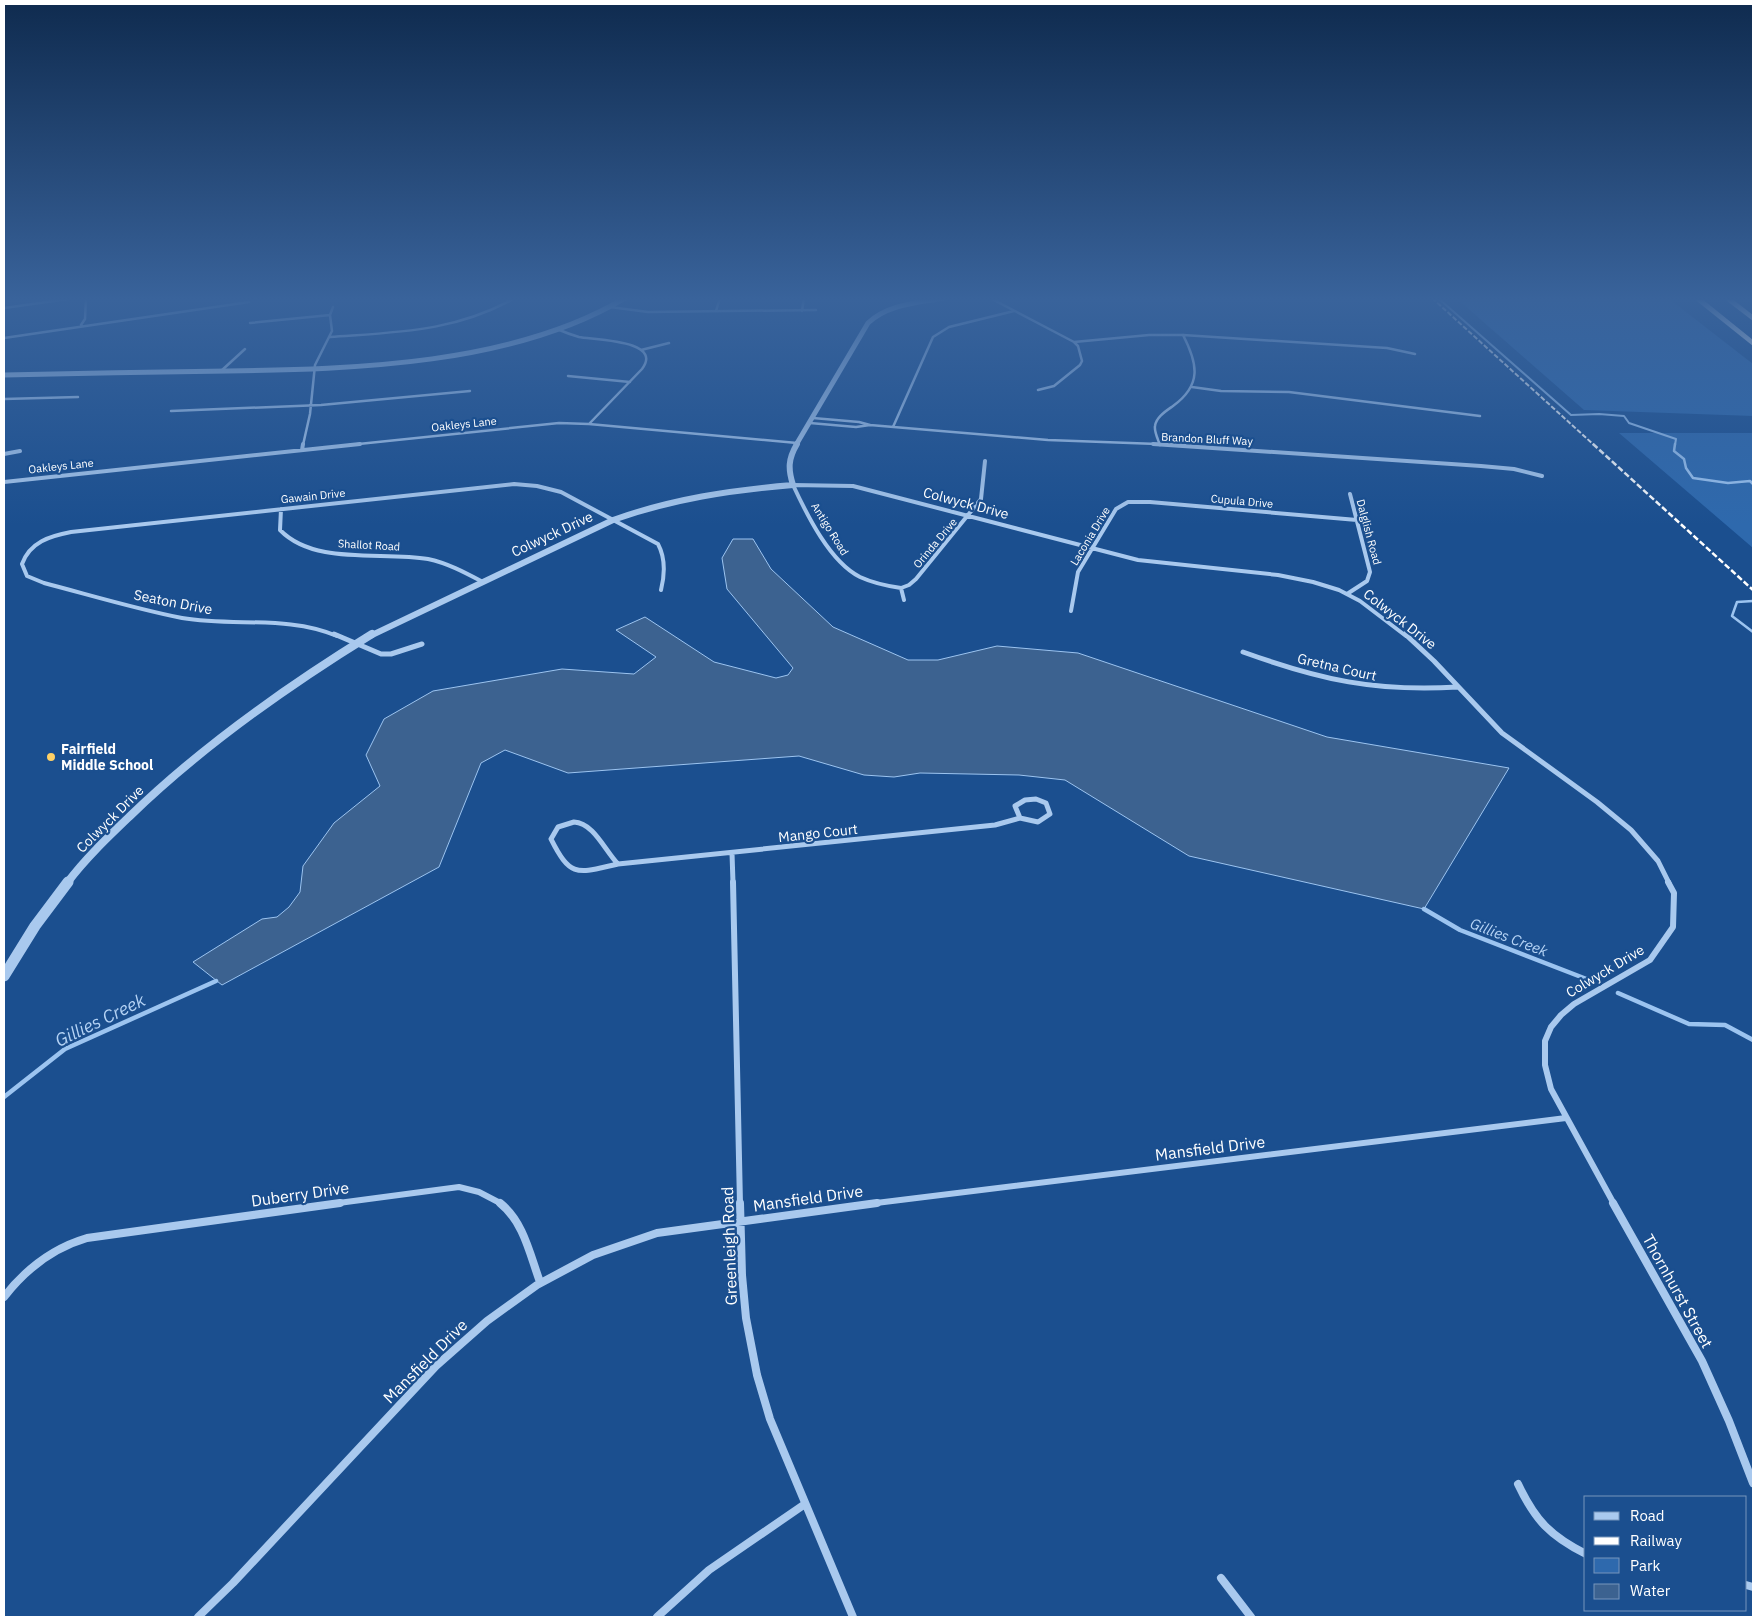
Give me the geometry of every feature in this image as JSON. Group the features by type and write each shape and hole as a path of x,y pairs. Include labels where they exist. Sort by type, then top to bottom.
{"street":[{"path":"4,375 102,374"},
{"path":"302,450 312,405 315,374"},
{"path":"589,424 637,374"},
{"path":"798,444 839,374"},
{"path":"894,427 917,374"},
{"path":"1038,390 1054,386 1069,374"},
{"path":"1160,445 1155,430 1157,422 1162,414 1186,395 1192,387 1196,374"},
{"path":"568,376 630,382"},
{"path":"1192,387 1221,391 1289,392 1480,416"},
{"path":"171,411 312,405 470,391"},
{"path":"4,399 78,397"},
{"name":"Brandon Bluff Way","path":"813,418 859,422 870,425 1056,441 1201,446 1487,466 1514,469 1542,476"},
{"name":"Brandon Bluff Way","path":"810,423 856,427 870,425"},
{"name":"Oakleys Lane","path":"4,482 549,424 589,424 798,444"},
{"name":"Antigo Road","path":"798,444 788,464 789,476 829,550 844,567 863,579 876,584 901,588"},
{"path":"4,454 20,451"},
{"name":"Orinda Drive","path":"901,588 909,585 916,579 981,499 985,461"},
{"name":"Gawain Drive","path":"22,564 25,554 30,548 46,539 62,534 514,484 537,486 561,492 658,544 662,550 664,574 661,590"},
{"name":"Colwyck Drive","path":"4,976 35,926 84,862 121,822 164,783 254,712 357,643 481,581 638,510 688,497 726,491 818,484 852,486 1138,560 1293,578 1347,594 1376,613 1429,657 1506,736 1596,800 1638,836 1661,866 1669,882 1676,915 1672,933 1661,950 1650,960 1570,1006 1552,1024 1545,1040 1544,1058 1551,1088 1566,1118"},
{"name":"Dalglish Road","path":"1347,594 1367,581 1370,572 1350,494"},
{"name":"Cupula Drive","path":"1126,503 1150,502 1357,520"},
{"name":"Laconia Drive","path":"1071,611 1074,581 1116,509 1126,503"},
{"name":"Shallot Road","path":"281,509 280,530 290,541 304,548 324,552 390,554 429,560 457,569 481,581"},
{"name":"Seaton Drive","path":"22,564 27,576 37,581 161,614 218,622 302,625 333,632 376,653 390,654 422,644"},
{"path":"901,588 904,600"},
{"name":"Gretna Court","path":"1243,652 1313,676 1352,685 1410,690 1458,687"},
{"name":"Mango Court","path":"618,864 608,856 588,827 583,823 561,824 554,830 551,839 570,869 576,872 585,872 618,864 995,824 1020,818 1029,822 1038,822 1046,819 1050,814 1050,808 1045,802 1037,798 1028,798 1020,801 1015,806 1020,818"},
{"name":"Greenleigh Road","path":"732,853 740,1221 746,1318 757,1375 770,1419 853,1617"},
{"name":"Mansfield Drive","path":"198,1617 240,1576 436,1366 471,1332 540,1282 590,1256 628,1241 657,1233 740,1221 1566,1118"},
{"name":"Thornhurst Street","path":"1566,1118 1701,1360 1734,1429 1753,1483"},
{"name":"Duberry Drive","path":"4,1297 22,1276 50,1254 79,1240 116,1232 460,1187 478,1190 497,1198 512,1212 540,1282"},
{"path":"1518,1484 1539,1522 1560,1541 1584,1553"},
{"path":"657,1617 674,1600 735,1549 805,1504"},
{"path":"1221,1578 1251,1617"}],"green space":[{"path":"1542,374 1753,374 1753,416 1584,410"},
{"path":"1619,433 1753,433 1753,548"}],"water":[{"path":"733,539 753,539 771,569 833,627 908,660 938,660 997,646 1078,653 1327,737 1509,768 1424,909 1189,856 1065,780 1019,775 920,773 894,777 864,775 799,756 568,773 505,750 481,763 439,867 222,985 193,962 262,919 277,917 289,907 300,892 303,866 334,823 380,786 366,755 384,719 433,691 562,669 634,674 656,657 616,630 645,617 714,662 776,678 788,675 793,668 727,589 722,558"}],"waterway":[{"path":"1524,374 1571,415 1599,414 1624,416 1629,423 1676,439 1675,445"},
{"path":"1675,444 1674,451 1684,459 1686,468 1693,478 1728,483 1750,481 1753,484"},
{"path":"1753,601 1737,602 1732,616 1753,632"},
{"name":"Gillies Creek","path":"1424,909 1460,930 1589,980"},
{"name":"Gillies Creek","path":"4,1097 65,1049 216,981"},
{"name":"Gillies Creek","path":"1618,993 1689,1024 1725,1025 1753,1040"}],"railway":[{"path":"1515,374 1594,445"},
{"path":"1593,444 1753,590"}],"place":[{"name":"Fairfield Middle School","path":"51,757"}]}
